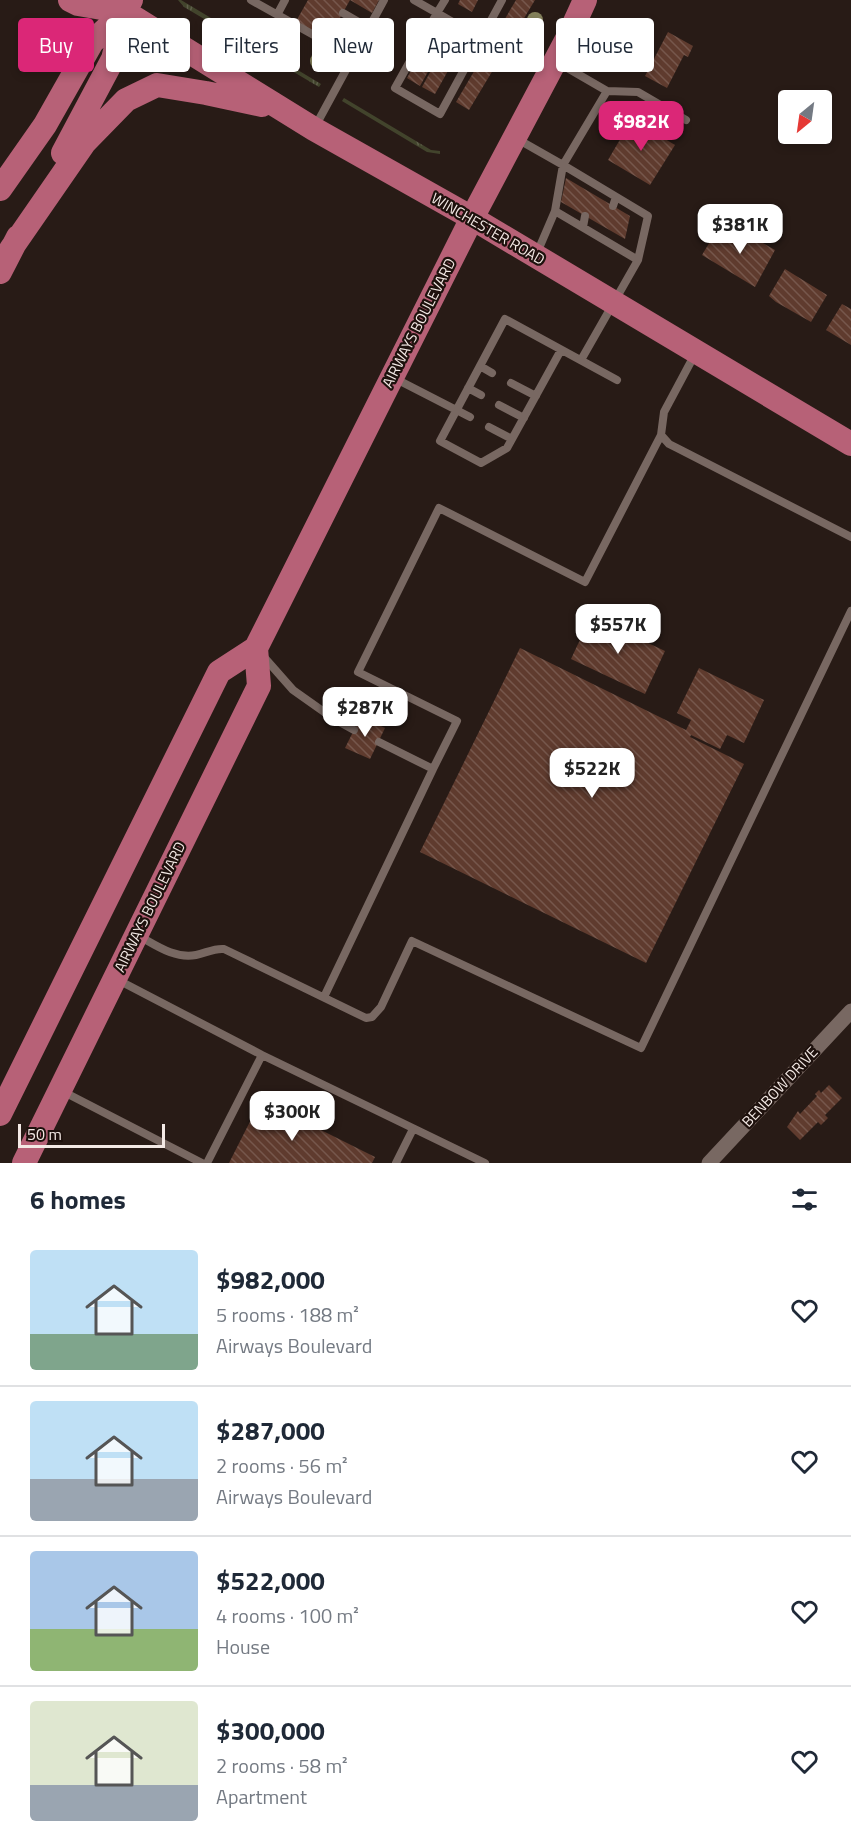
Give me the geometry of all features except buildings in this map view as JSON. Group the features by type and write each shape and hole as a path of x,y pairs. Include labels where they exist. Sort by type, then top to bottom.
{"main road":[{"name":"WINCHESTER ROAD","path":"70,0 78,4 123,4 314,129 472,218 851,444"},
{"name":"AIRWAYS BOULEVARD","path":"24,1163 259,686 256,648 472,218 585,0"},
{"path":"0,189 45,125 92,42 123,4"},
{"path":"0,272 113,59 123,4"},
{"path":"11,249 85,142 126,100 157,85 281,109"},
{"path":"0,1114 219,672 256,648"}],"street":[{"name":"BENBOW DRIVE","path":"709,1163 851,1011"}],"lane":[{"path":"251,0 312,34"},
{"path":"277,15 285,0"},
{"path":"374,18 384,0"},
{"path":"414,0 446,18"},
{"path":"434,18 445,0"},
{"path":"493,18 502,0"},
{"path":"343,13 352,18"},
{"path":"555,61 607,91 638,92 686,120"},
{"path":"406,68 395,88 440,114 464,72"},
{"path":"314,129 345,72"},
{"path":"536,256 555,211 563,165 607,91"},
{"path":"515,137 648,216 638,260 581,360"},
{"path":"592,193 594,183"},
{"path":"614,206 616,196"},
{"path":"555,211 638,260"},
{"path":"583,227 585,216"},
{"path":"604,239 608,229"},
{"path":"561,350 507,448 481,463 440,441 505,319 617,380"},
{"path":"324,998 457,721 358,672 439,508 585,582 661,435 664,412 696,352"},
{"path":"480,366 492,373"},
{"path":"392,377 470,417"},
{"path":"511,383 536,396"},
{"path":"468,388 481,395"},
{"path":"499,405 524,418"},
{"path":"489,427 512,439"},
{"path":"661,435 669,444 851,537"},
{"path":"136,935 166,951 182,955 224,949 360,1015 372,1017 381,1007 412,941 641,1048 851,611"},
{"path":"256,648 293,690 354,730"},
{"path":"379,742 433,770"},
{"path":"115,978 262,1055 485,1163"},
{"path":"207,1163 262,1055"},
{"path":"60,1090 202,1163"},
{"path":"396,1163 413,1129"}],"green space":[{"path":"178,0 211,18 203,18 184,7"},
{"path":"300,71 321,84 319,87 294,72"},
{"path":"344,98 431,150 440,151 440,154 427,152 342,101"}]}
